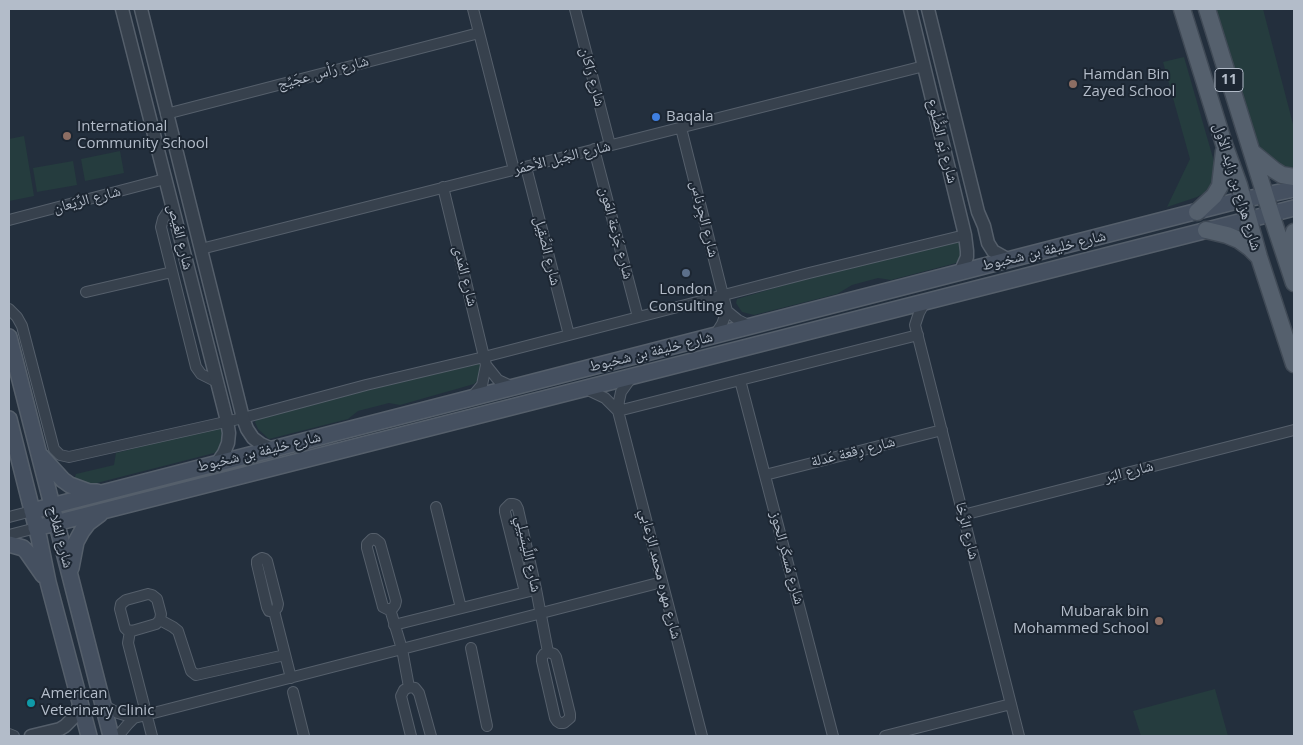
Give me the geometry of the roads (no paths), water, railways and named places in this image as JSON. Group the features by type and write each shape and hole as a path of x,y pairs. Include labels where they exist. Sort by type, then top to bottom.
{"main road":[{"name":"شارع هزاع بن زايد الأول","path":"1182,9 1294,364"},
{"name":"شارع هزاع بن زايد الأول","path":"1206,9 1294,283"},
{"path":"1198,212 1214,196 1222,181 1224,144"},
{"path":"1252,152 1282,175 1294,177"},
{"name":"شارع خليفة بن شخبوط","path":"32,511 1243,200 1294,189"},
{"name":"شارع خليفة بن شخبوط","path":"36,528 1294,208"},
{"path":"1206,230 1239,240 1259,257"},
{"path":"1288,266 1294,232"},
{"name":"شارع الفلاح","path":"9,337 111,736"},
{"name":"شارع الفلاح","path":"9,419 48,582 88,736"},
{"path":"40,455 70,485 89,492 101,492"},
{"path":"70,575 74,548 82,531 88,523 105,511"},
{"path":"9,544 23,548 48,582"}],"street":[{"name":"شارع الغَيص","path":"122,9 227,421 228,444 217,463"},
{"name":"شارع الغَيص","path":"141,9 243,418 253,438 272,449"},
{"path":"473,9 514,170"},
{"name":"شارع رَاكان","path":"577,9 610,146"},
{"name":"شارع يَو الضُّلُوع","path":"910,9 967,247 967,257 960,273"},
{"name":"شارع يَو الضُّلُوع","path":"928,9 981,220 990,248 996,254 1008,260"},
{"name":"شارع رَأس عجَيِّج","path":"166,114 479,33"},
{"name":"شارع الجَبل الأحمَر","path":"201,248 924,66"},
{"name":"شارع الجِرناس","path":"681,128 727,311"},
{"name":"شارع جَزعة العَون","path":"594,150 638,317"},
{"name":"شارع الصَّقِيل","path":"526,167 569,335"},
{"path":"950,178 957,187 966,220 972,223 981,220"},
{"name":"شارع الرِّيَعان","path":"9,220 165,180"},
{"name":"شارع المَدى","path":"443,187 485,361 482,385 472,398"},
{"path":"172,205 161,224 196,367 200,374 217,382"},
{"path":"9,309 22,326 54,449 56,453 69,458 243,418 366,385 485,361 569,335 809,272 964,235"},
{"path":"86,292 172,272"},
{"path":"916,330 919,313 924,302"},
{"path":"892,310 903,314 916,330"},
{"path":"716,335 727,311 738,320 750,326"},
{"path":"586,389 605,398 618,412 740,380 916,330"},
{"name":"شارع الرَّخا","path":"916,330 1019,736"},
{"path":"485,361 498,380 513,387"},
{"name":"شارع مهره محمد الزعابي","path":"631,378 621,392 618,412 702,736"},
{"name":"شارع مَسكَر الحوز","path":"740,380 833,736"},
{"path":"28,411 38,388"},
{"name":"شارع رِقعة عَدلة","path":"765,475 942,430"},
{"name":"شارع البَر","path":"963,515 1294,430"},
{"name":"شارع اللِّيسَيلِي","path":"525,592 505,512 510,504 513,504 518,509 548,652"},
{"path":"436,507 461,608"},
{"name":"شارع خليفة بن شخبوط","path":"9,517 32,511"},
{"name":"شارع خليفة بن شخبوط","path":"9,535 36,528"},
{"path":"372,539 375,539 380,544 396,601 393,608 390,609 383,607 367,548 369,541 372,539"},
{"name":"شارع اللِّيسَيلِي","path":"134,718 662,582"},
{"path":"394,625 536,589"},
{"path":"148,594 152,595 157,599 161,614 160,620 156,624 130,631 125,628 120,609 121,604 126,600 148,594"},
{"path":"390,609 402,649 409,687"},
{"path":"274,611 291,678"},
{"path":"160,620 178,631 191,671 196,675 285,654"},
{"path":"130,631 128,643 152,736"},
{"path":"471,648 487,726"},
{"name":"شارع اللِّيسَيلِي","path":"548,652 556,656 570,714 568,721 564,723 560,723 555,718 548,689 542,657 548,652"},
{"path":"411,736 401,696 404,690 409,687 415,688 419,693 431,736"},
{"path":"293,692 304,736"},
{"path":"31,736 65,726 73,718 80,704"},
{"path":"885,736 1011,704"},
{"path":"103,705 134,718 118,736"}],"place":[{"name":"Hamdan Bin Zayed School","path":"1073,84"},
{"name":"Baqala","path":"656,117"},
{"name":"International Community School","path":"67,136"},
{"name":"London Consulting","path":"686,273"},
{"name":"Mubarak bin Mohammed School","path":"1159,621"},
{"name":"American Veterinary Clinic","path":"31,703"}]}
